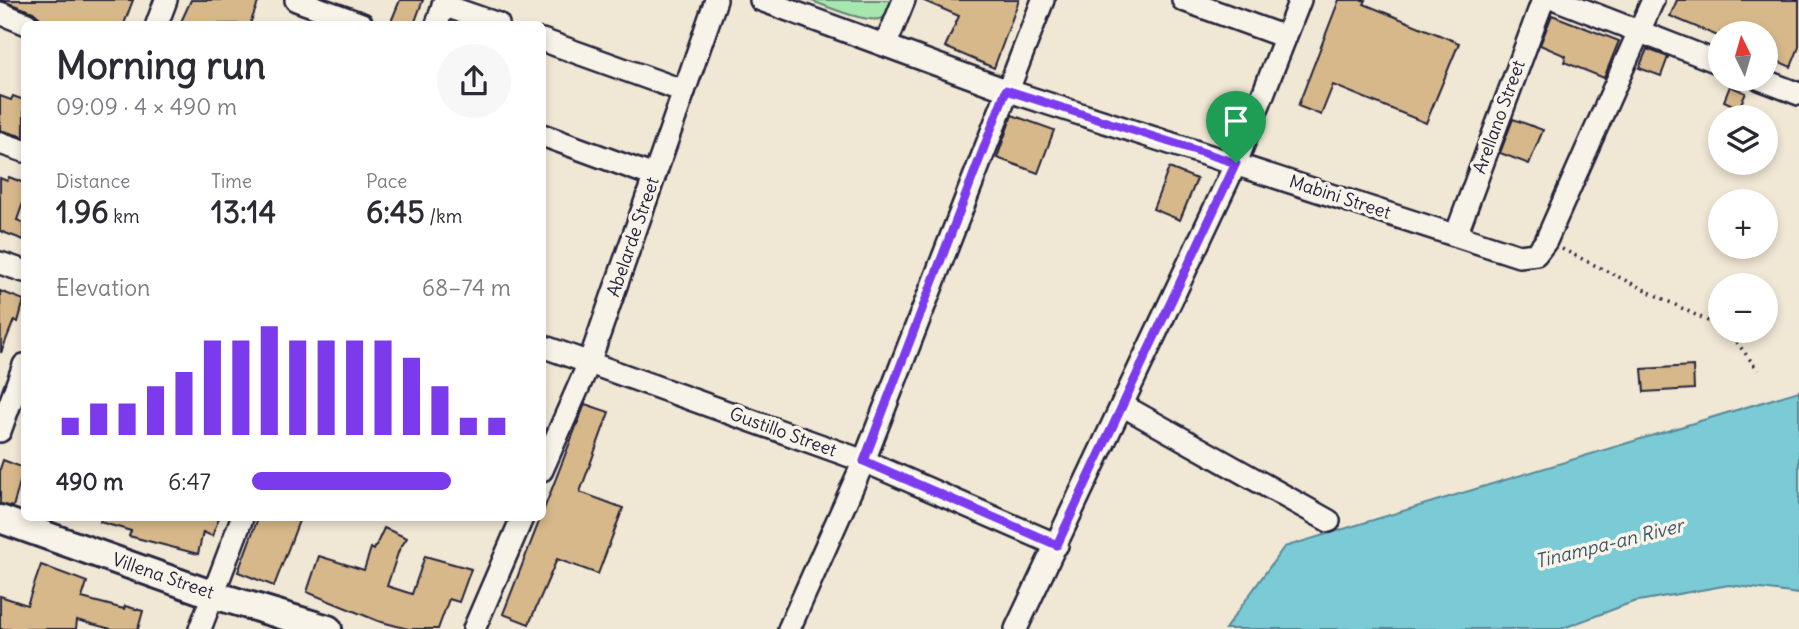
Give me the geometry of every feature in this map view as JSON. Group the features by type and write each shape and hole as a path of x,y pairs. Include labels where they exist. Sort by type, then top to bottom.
{"main road":[{"name":"Villena Street","path":"0,519 212,594 328,629"}],"street":[{"path":"158,21 166,0"},
{"path":"296,0 354,21"},
{"name":"Abelarde Street","path":"546,461 589,363 716,0"},
{"name":"Mabini Street","path":"761,0 1006,90 1519,256 1536,254 1546,241"},
{"path":"886,44 904,0"},
{"path":"789,629 864,461 1043,0"},
{"path":"1183,0 1285,37"},
{"path":"1016,629 1236,163 1300,0"},
{"name":"Arellano Street","path":"1456,235 1543,0"},
{"path":"1558,0 1708,58"},
{"path":"1546,241 1653,0"},
{"path":"442,10 486,21"},
{"path":"0,13 21,22"},
{"path":"546,41 684,91"},
{"path":"1778,86 1799,94"},
{"path":"546,136 654,176"},
{"path":"0,143 21,150"},
{"path":"0,262 21,270"},
{"name":"Gustillo Street","path":"546,347 864,461 1057,545"},
{"path":"0,431 21,373"},
{"path":"1122,405 1329,521"},
{"path":"200,629 241,521"},
{"path":"474,629 521,521"}],"path":[{"path":"1546,241 1708,321"},
{"path":"1737,343 1758,370"}],"green space":[{"path":"809,0 894,0 886,16 871,19 860,18"}],"water":[{"name":"Tinampa-an River","path":"1799,391 1799,594 1729,585 1633,602 1561,629 1225,629 1284,547"}],"building":[{"path":"0,0 133,0 125,21 40,21 33,12"},
{"path":"191,0 259,0 251,21 181,21"},
{"path":"400,0 423,0 415,21 391,21"},
{"path":"922,0 1019,0 994,68 945,47 959,16"},
{"path":"1339,0 1366,0 1364,4 1459,43 1426,123 1333,85 1321,115 1298,106"},
{"path":"1677,0 1799,0 1799,47 1791,67 1778,61 1778,21 1708,21 1708,32 1670,16"},
{"path":"1552,15 1619,41 1604,78 1564,62 1566,56 1540,45"},
{"path":"1647,49 1668,57 1661,76 1639,68"},
{"path":"1728,91 1746,93 1740,105 1724,101"},
{"path":"0,96 11,100 13,96 21,99 21,136 0,130"},
{"path":"1012,115 1054,130 1038,173 997,158"},
{"path":"1513,119 1543,130 1529,164 1500,153"},
{"path":"1169,168 1197,179 1180,220 1153,209"},
{"path":"9,177 21,182 21,209 17,220 21,222 21,239 0,231 0,178 7,181"},
{"path":"0,291 21,299 18,322 14,320 1,353"},
{"path":"1693,366 1694,389 1644,392 1642,369"},
{"path":"585,404 609,412 580,492 623,508 598,574 557,559 529,624 503,614 539,521 546,521 546,504"},
{"path":"3,460 21,467 21,479 13,507 0,504 0,469"},
{"path":"218,521 212,536 203,532 198,554 129,536 131,531 100,522"},
{"path":"257,521 299,521 274,586 238,572"},
{"path":"384,528 407,538 399,550 387,586 412,594 425,556 471,569 459,602 449,599 438,629 408,629 378,621 307,592 319,556 364,570 371,548 374,550"},
{"path":"41,565 87,582 82,598 143,611 138,629 111,629 77,620 76,629 0,629 0,596 27,605"}],"route":[{"path":"1006,90 1236,163 1057,545 864,461 1006,90"}]}
